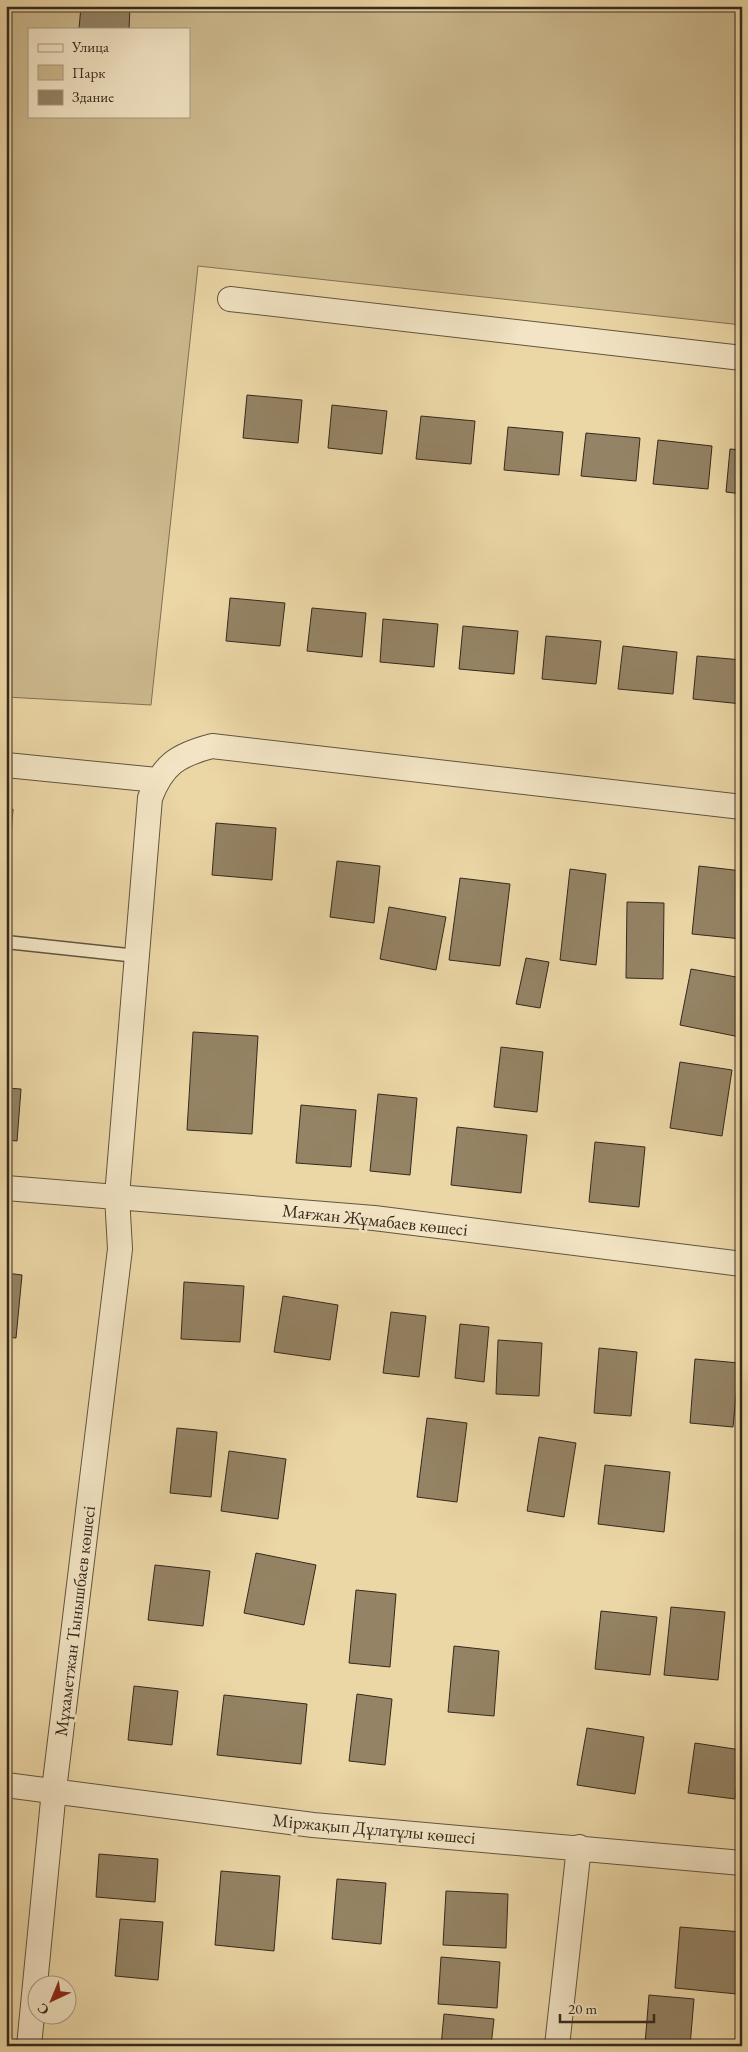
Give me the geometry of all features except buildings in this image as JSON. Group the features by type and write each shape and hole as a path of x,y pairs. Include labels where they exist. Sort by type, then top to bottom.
{"street":[{"path":"230,300 742,358"},
{"path":"6,766 157,780 170,764 186,753 212,746 742,807"},
{"name":"Мұхаметжан Тынышбаев көшесі","path":"29,2046 54,1790 120,1249 117,1196 150,798 157,780"},
{"name":"Мағжан Жұмабаев көшесі","path":"6,1188 374,1218 742,1264"},
{"name":"Міржақып Дұлатұлы көшесі","path":"6,1785 313,1825 579,1847 742,1863"},
{"path":"557,2046 579,1847"}],"lane":[{"path":"6,942 137,956"}],"green space":[{"path":"6,6 742,6 742,325 198,266 151,705 6,697"}]}
